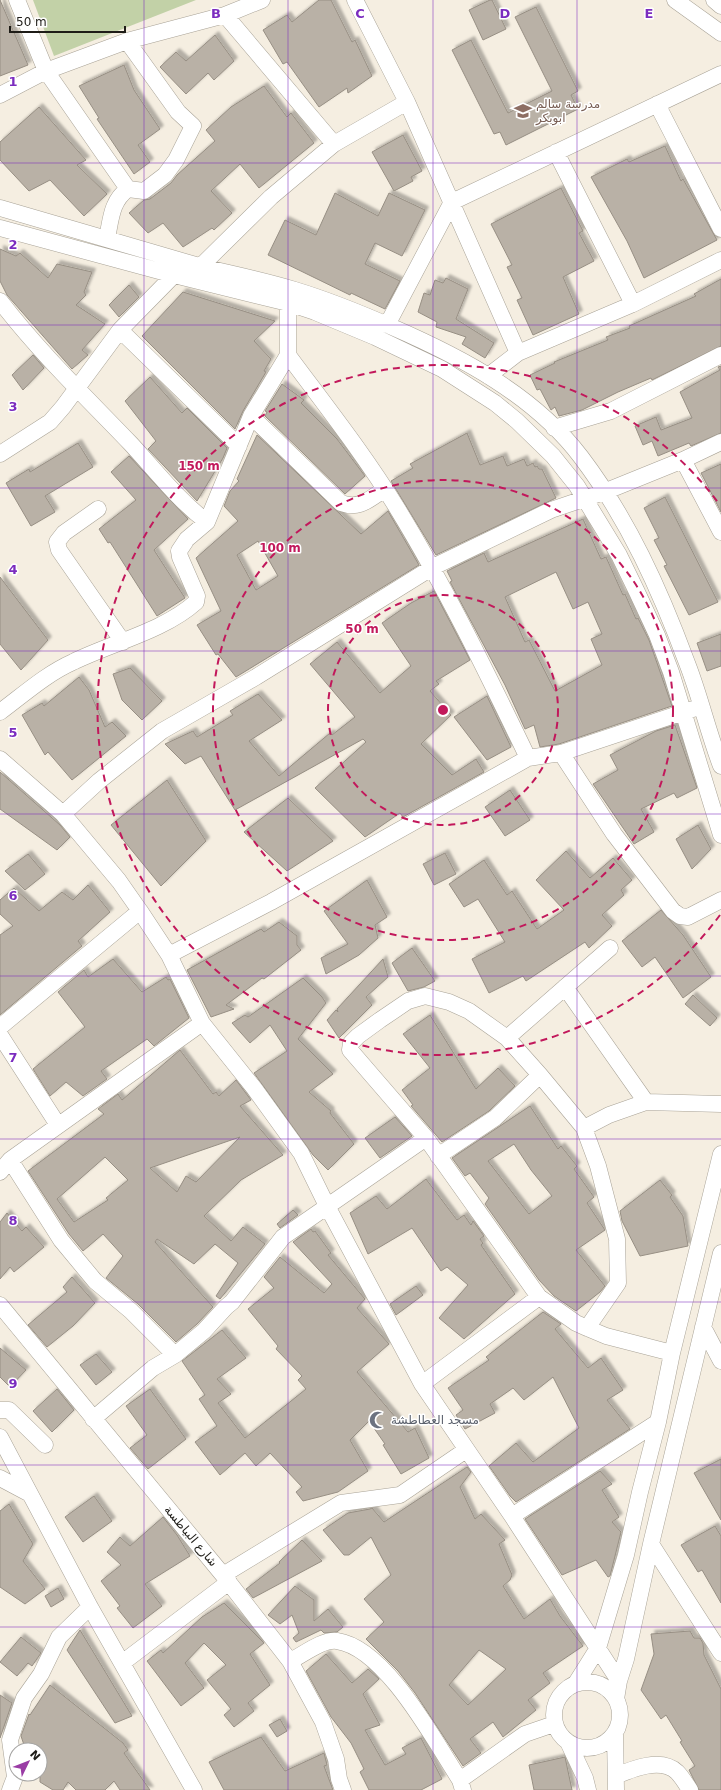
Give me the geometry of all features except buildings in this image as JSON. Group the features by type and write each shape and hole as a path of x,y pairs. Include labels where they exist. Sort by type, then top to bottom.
{"street":[{"path":"17,0 46,71 128,189 144,192 165,175 176,160 193,126 178,112 127,40"},
{"path":"0,95 46,71 127,40 225,15 262,0"},
{"path":"355,0 407,102 518,353"},
{"path":"675,0 721,33"},
{"path":"714,0 721,6"},
{"path":"225,15 334,144"},
{"path":"387,325 452,202 721,74"},
{"path":"201,266 271,197 334,144 407,102"},
{"path":"657,104 721,230"},
{"path":"556,152 633,304"},
{"path":"107,238 114,206 118,198 128,189"},
{"path":"0,208 201,266 296,290 346,307 434,346 488,376 512,392 554,428 580,457 631,535 652,576 688,665 701,707 714,729 721,766"},
{"path":"0,228 174,275 288,303 315,312 442,369 495,403 530,432 562,467 585,498 619,555 650,620 671,672 721,835"},
{"path":"488,376 518,353 633,304 721,260"},
{"path":"3,447 50,422 76,390 120,330 174,275"},
{"path":"0,301 25,334 76,390 151,466 190,509 207,522"},
{"path":"0,712 67,665 123,642 175,616 196,602 197,596 179,551 187,540 207,522 251,416 288,354 288,303"},
{"path":"120,330 239,446"},
{"path":"288,354 360,451 433,567 528,758"},
{"path":"554,428 611,411 721,354"},
{"path":"251,416 341,503 355,506 385,489"},
{"path":"63,814 99,781 162,731 189,717 262,673 433,567 551,510 604,492 683,460 721,442"},
{"path":"683,460 721,532"},
{"path":"98,510 64,533 58,542 59,550 123,642"},
{"path":"169,955 271,902 528,758 561,753 701,707"},
{"path":"690,735 714,729"},
{"path":"561,753 614,834 673,911 680,916 688,917 721,900"},
{"path":"0,759 63,814 119,882 140,911 169,955 202,1022 295,1143 326,1206 422,1384 512,1516 619,1681"},
{"path":"0,1027 140,911"},
{"path":"507,1038 610,948"},
{"path":"565,987 646,1102"},
{"path":"587,1328 618,1283 617,1239 598,1166 584,1128 507,1038 469,1010 449,1002 425,996 408,1001 358,1036 351,1043 350,1050 426,1138 539,1297 576,1323 587,1328 606,1336 672,1353"},
{"path":"174,1356 131,1311 90,1275 61,1240 5,1166 58,1125 202,1022"},
{"path":"0,1035 58,1125"},
{"path":"438,1156 495,1118 540,1075"},
{"path":"584,1128 609,1115 646,1102 721,1104"},
{"path":"93,1419 153,1368 174,1356 204,1331 226,1306 232,1302 283,1237 426,1138"},
{"path":"576,1683 598,1648 626,1555 658,1422 672,1353 721,1154"},
{"path":"616,1699 651,1544 721,1253"},
{"path":"422,1384 539,1297"},
{"name":"شارع البياطسة","path":"0,1305 226,1578 290,1661 322,1722 336,1759 339,1779 343,1790"},
{"path":"703,1327 721,1361"},
{"path":"0,1410 9,1410 45,1445"},
{"path":"512,1516 658,1422"},
{"path":"0,1437 90,1607 194,1790"},
{"path":"122,1663 226,1578 341,1503 400,1495 466,1450"},
{"path":"0,1478 30,1494"},
{"path":"651,1544 721,1653"},
{"path":"10,1790 15,1777 10,1740 24,1698 41,1674 58,1637 90,1607"},
{"path":"290,1661 324,1643 336,1641 351,1646 374,1661 393,1680 414,1708 461,1785 525,1734 554,1724"},
{"path":"569,1744 579,1748 600,1746 609,1740 615,1732 620,1720 620,1709 616,1699 609,1690 599,1684 588,1682 576,1683 565,1689 557,1699 553,1711 554,1724 560,1735 569,1744 585,1778 588,1790"},
{"path":"615,1732 616,1783"},
{"path":"616,1783 639,1767 663,1766 676,1771 690,1790"}],"green space":[{"path":"33,0 196,0 54,56"}],"place":[{"name":"مدرسة سالم ابوبكر","path":"523,111"},
{"name":"مسجد العطاطشة","path":"378,1420"}]}
